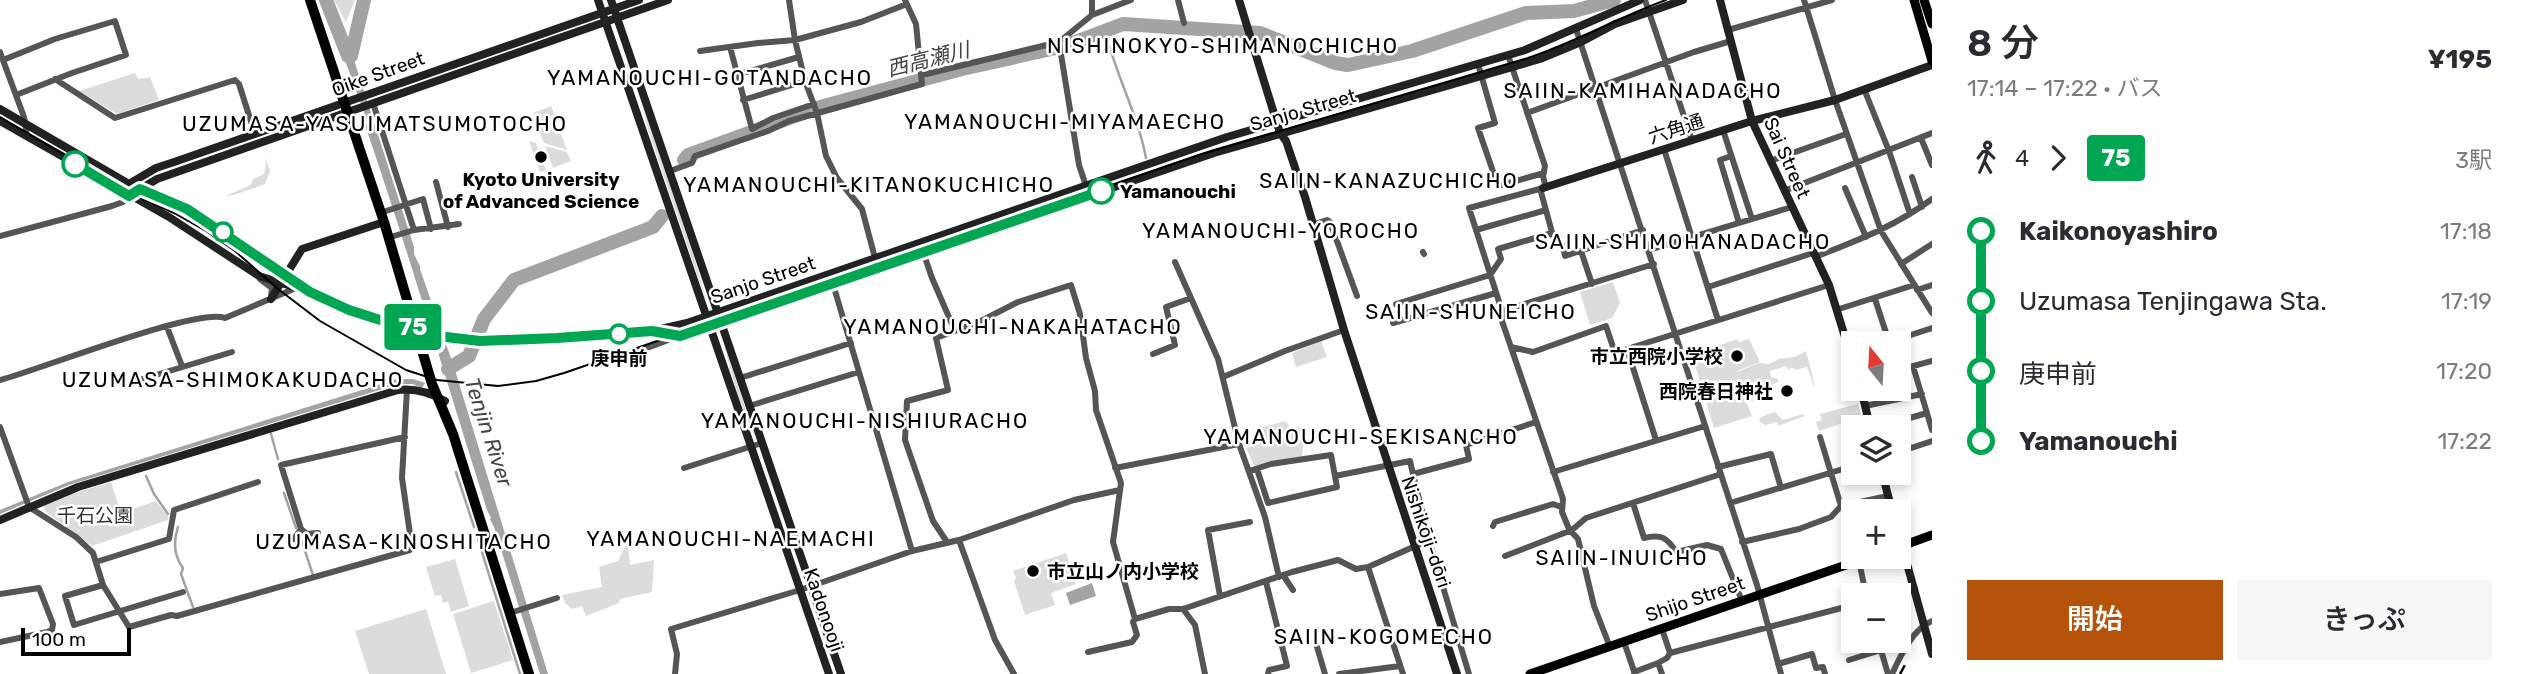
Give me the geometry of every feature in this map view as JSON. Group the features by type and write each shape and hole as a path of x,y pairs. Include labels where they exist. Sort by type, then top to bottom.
{"highway":[{"path":"312,0 352,106 422,330"},
{"path":"387,214 438,392 512,612 529,674"}],"main road":[{"path":"1914,0 1932,63"},
{"path":"1924,0 1932,24"},
{"path":"1911,542 1932,535"},
{"name":"Shijo Street","path":"1530,674 1841,567"}],"street":[{"name":"Kadonooji","path":"598,0 829,674"},
{"name":"Oike Street","path":"129,184 156,168 255,134 371,100 604,17 614,8 639,0"},
{"name":"Oike Street","path":"614,8 668,0"},
{"path":"789,0 799,57 817,113 826,156 837,178 862,209 876,258"},
{"path":"1092,0 1092,15"},
{"path":"922,77 1060,45 1092,15 1130,0"},
{"path":"1178,0 1184,23"},
{"name":"Nishikōji-dōri","path":"1239,0 1280,133 1305,197 1344,330 1457,674"},
{"name":"Sanjo Street","path":"652,331 680,336 721,322 876,258 922,247 1227,137 1508,55 1576,29 1640,0"},
{"path":"1645,0 1692,140"},
{"name":"Sanjo Street","path":"2,123 175,221 253,272 283,280 358,313 446,337 476,340 577,337 652,331 831,278 1280,133 1513,67 1581,42 1615,24 1683,0"},
{"name":"Sai Street","path":"1720,0 1752,121 1829,285 1843,331"},
{"path":"1728,30 1805,4 1832,0"},
{"path":"670,170 692,163 695,156 789,121 922,83 916,24 906,2 861,22 795,40 700,51"},
{"path":"1805,4 1846,134 1881,232 1932,313"},
{"name":"Kadonooji","path":"614,8 841,674"},
{"path":"3,60 55,39 115,21 126,55 16,95"},
{"path":"1576,29 1760,595 1781,674"},
{"path":"1527,113 1665,62 1731,41"},
{"path":"1060,45 1079,165 1086,186"},
{"path":"730,47 752,129 773,118 814,104"},
{"path":"0,52 24,117 27,136"},
{"path":"1508,55 1544,161 1545,184 1541,192 1552,233 1563,246 1565,256 1643,230"},
{"path":"736,75 799,57"},
{"name":"六角通","path":"1476,230 1469,208 1543,188 1752,121 1835,100 1932,63"},
{"path":"1478,64 1495,123 1478,128 1498,186 1544,173"},
{"path":"55,79 115,118 235,80 239,84 255,134"},
{"path":"743,100 805,81"},
{"path":"1864,89 1889,151 1910,215"},
{"path":"371,100 413,231"},
{"name":"Oike Street","path":"129,196 157,179 352,106"},
{"name":"Sanjo Street","path":"0,109 129,184 187,209 236,240 283,280 310,292"},
{"path":"2,123 11,116"},
{"path":"1723,130 1752,219"},
{"path":"1784,191 1932,133"},
{"path":"1770,161 1846,134"},
{"path":"1922,138 1932,165"},
{"path":"1664,149 1718,320"},
{"path":"1731,156 1720,160 1739,223"},
{"path":"1912,177 1922,207"},
{"path":"436,182 448,227"},
{"path":"0,236 123,202 129,196 129,184"},
{"path":"1845,188 1866,237"},
{"path":"271,299 302,249 423,199 431,229"},
{"path":"1708,287 1881,232 1932,199"},
{"path":"1649,250 1792,207"},
{"path":"1546,210 1476,230 1502,311 1502,321 1563,499 1561,506 1569,529 1578,538 1594,606 1610,647"},
{"path":"1312,225 1327,220 1330,222 1357,296"},
{"path":"395,236 459,224"},
{"path":"1396,304 1490,275 1502,259 1498,248 1552,233"},
{"path":"1901,264 1932,243"},
{"path":"922,247 955,331"},
{"path":"1581,251 1592,284"},
{"path":"1175,262 1210,339 1223,377 1239,444 1268,502 1337,487 1331,455 1254,470"},
{"path":"1502,311 1654,264"},
{"path":"253,272 272,288 271,299"},
{"path":"831,278 912,551"},
{"path":"947,542 933,521 905,440 907,401 948,390 936,338 1018,302 1072,285 1095,391 1096,410 1121,483 1113,542 1137,635 1132,642 1088,652"},
{"path":"1657,440 1628,349 1829,285"},
{"path":"1836,310 1932,285"},
{"path":"0,380 167,327 213,316 225,318 296,288"},
{"path":"1392,323 1496,293"},
{"path":"1153,354 1175,345 1167,307 1191,298"},
{"path":"1875,299 1884,331"},
{"path":"167,327 182,366"},
{"path":"1511,347 1533,352 1606,327 1615,353"},
{"path":"1911,335 1932,328"},
{"path":"1223,377 1344,330"},
{"path":"615,360 680,336"},
{"path":"740,378 851,343"},
{"path":"133,382 232,352"},
{"path":"1932,361 1913,366 1932,430"},
{"path":"749,406 859,372"},
{"path":"407,392 432,399 438,392"},
{"path":"0,428 27,503 76,537 93,553 103,585 129,627 410,550 412,548 402,478 407,392"},
{"path":"0,520 27,503 78,486 380,395 438,392"},
{"path":"1865,406 1922,394"},
{"path":"1864,401 1867,415"},
{"path":"1911,418 1927,413"},
{"path":"1413,474 1469,459 1466,445 1536,422"},
{"path":"1553,472 1705,426"},
{"path":"318,533 307,534 301,529 281,465 405,437"},
{"path":"1742,542 1799,529 1830,517 1841,506 1820,438"},
{"path":"1911,448 1932,441"},
{"path":"684,468 762,443"},
{"path":"1115,468 1239,444"},
{"path":"1505,556 1572,530 1586,519 1770,454 1781,488"},
{"path":"1335,476 1410,461 1429,540 1469,674"},
{"path":"1254,470 1281,576 1293,590"},
{"path":"1730,503 1841,470"},
{"path":"96,562 169,539 174,510 258,482"},
{"path":"1885,485 1889,499"},
{"path":"675,674 677,654 671,629 811,587 912,551 959,540 1074,500 1120,490"},
{"path":"1874,499 1888,496"},
{"path":"1633,503 1644,538 1666,538 1676,552 1707,545 1721,549 1742,601"},
{"path":"1493,526 1495,522 1553,504 1561,506"},
{"path":"1220,596 1208,530 1250,522"},
{"path":"294,539 301,529"},
{"path":"959,540 995,640 1014,674"},
{"path":"1135,619 1169,609 1183,609 1338,560 1356,569 1368,567 1429,540"},
{"path":"787,552 798,549"},
{"path":"1368,567 1403,674"},
{"path":"1907,569 1928,623 1932,654"},
{"path":"1266,582 1287,666 1269,670 1268,674"},
{"path":"103,585 65,596 74,625 183,592"},
{"path":"0,594 39,588 53,625 52,630 47,632 0,642"},
{"path":"512,612 556,598"},
{"path":"1624,642 1635,673 1667,658 1670,653 1841,608"},
{"path":"1183,609 1195,625 1205,674"},
{"path":"1890,674 1909,643 1928,623"},
{"path":"1661,629 1670,653"},
{"path":"1317,647 1325,674"},
{"path":"1849,660 1871,653"},
{"path":"1882,653 1890,674"},
{"path":"1779,664 1812,654 1816,668 1824,667 1825,674"},
{"path":"1658,663 1662,674"},
{"path":"1339,674 1401,666"}],"green space":[{"path":"334,0 355,0 346,22"},
{"path":"619,34 686,226 706,301 648,129"},
{"path":"135,73 138,79 150,77 159,100 117,114 79,91"},
{"path":"551,106 554,114 539,128 533,113"},
{"path":"554,116 567,150 544,143 539,130"},
{"path":"529,141 536,143 546,170 540,172"},
{"path":"545,146 567,152 571,161 553,168"},
{"path":"265,157 270,171 265,184 225,196 251,185 253,179 264,174"},
{"path":"1613,282 1620,303 1612,318 1590,325 1580,292"},
{"path":"1738,339 1739,342 1749,339 1760,362 1737,372 1759,363 1769,364 1779,359 1795,357 1806,351 1815,386 1807,367 1795,370 1792,367 1788,370 1786,366 1770,371 1771,377 1778,379 1778,382 1770,386 1763,383 1757,391 1750,391 1753,401 1748,402 1745,399 1752,416 1714,428 1692,355"},
{"path":"723,340 755,437 755,438 738,399"},
{"path":"1321,341 1327,357 1296,367 1292,353"},
{"path":"1858,404 1861,415 1841,415 1841,423 1819,431 1816,422 1822,420 1820,414"},
{"path":"1775,412 1783,420 1803,414 1805,416 1778,426 1777,422 1765,425 1759,421 1761,417"},
{"path":"1285,421 1292,429 1299,427 1304,440 1302,457 1254,466 1246,448 1259,444 1256,429"},
{"name":"千石公園","path":"111,482 121,513 156,501 168,516 168,520 92,546 45,511 44,505"},
{"path":"625,546 628,546 630,565 654,560 652,592 620,599 619,603 586,616 582,606 572,609 565,603 562,595 602,587 599,567 618,561"},
{"path":"1066,553 1076,584 1051,593 1055,605 1025,615 1013,571"},
{"path":"455,559 469,606 451,612 448,602 443,603 441,595 435,596 426,567"},
{"path":"494,601 513,660 471,673 453,614"},
{"path":"426,609 446,674 369,674 355,631"}],"shaded area":[{"path":"351,37 358,38 358,53 355,53 354,60 414,254 454,367 548,674 540,674 365,125 368,123 339,44"},
{"path":"397,379 413,379 425,383 422,388 412,384 399,384 69,485 0,514 0,510 68,482"},
{"path":"1092,583 1096,596 1070,605 1066,593"}],"waterway":[{"path":"326,0 348,56"},
{"name":"Tenjin River","path":"351,56 364,0"},
{"path":"684,160 688,155 820,107 962,69 1065,46 1123,24 1260,33 1335,63 1348,65 1412,51 1526,13 1574,11 1614,0"},
{"path":"1105,30 1138,126 1146,158"},
{"name":"西高瀬川","path":"448,369 469,356 484,319 514,280 653,227 662,216"},
{"path":"271,434 278,459"},
{"path":"456,472 474,527"},
{"path":"146,476 168,514"},
{"path":"284,493 296,528"},
{"path":"178,527 175,538 176,554 183,568 181,574 193,607"},
{"path":"476,533 520,674"},
{"path":"301,539 313,575"}],"tram line":[{"path":"0,117 132,194 206,231 235,251 320,321 406,370 437,380 498,386 536,381 564,373 1202,154 1528,58 1666,0"}],"railway":[{"path":"1900,674 1905,665"}],"bus line":[{"name":"75","path":"75,164 129,196 140,189 187,209 310,292 349,310 433,334 480,341 652,331 680,336 1101,191"}],"place":[{"name":"Kyoto University of Advanced Science","path":"541,157"},
{"name":"Yamanouchi","path":"1101,191"},
{"name":"庚申前","path":"619,334"},
{"name":"市立西院小学校","path":"1737,356"},
{"name":"西院春日神社","path":"1787,391"},
{"name":"市立山ノ内小学校","path":"1033,571"}],"district":[{"name":"NISHINOKYO-SHIMANOCHICHO","path":"1223,45"},
{"name":"YAMANOUCHI-GOTANDACHO","path":"710,77"},
{"name":"SAIIN-KAMIHANADACHO","path":"1643,90"},
{"name":"YAMANOUCHI-MIYAMAECHO","path":"1065,121"},
{"name":"UZUMASA-YASUIMATSUMOTOCHO","path":"375,123"},
{"name":"SAIIN-KANAZUCHICHO","path":"1389,180"},
{"name":"YAMANOUCHI-KITANOKUCHICHO","path":"869,184"},
{"name":"YAMANOUCHI-YOROCHO","path":"1281,230"},
{"name":"SAIIN-SHIMOHANADACHO","path":"1683,241"},
{"name":"SAIIN-SHUNEICHO","path":"1471,311"},
{"name":"YAMANOUCHI-NAKAHATACHO","path":"1013,326"},
{"name":"UZUMASA-SHIMOKAKUDACHO","path":"233,379"},
{"name":"YAMANOUCHI-NISHIURACHO","path":"865,420"},
{"name":"YAMANOUCHI-SEKISANCHO","path":"1361,436"},
{"name":"YAMANOUCHI-NAEMACHI","path":"731,538"},
{"name":"UZUMASA-KINOSHITACHO","path":"404,541"},
{"name":"SAIIN-INUICHO","path":"1622,557"},
{"name":"SAIIN-KOGOMECHO","path":"1384,636"}]}
